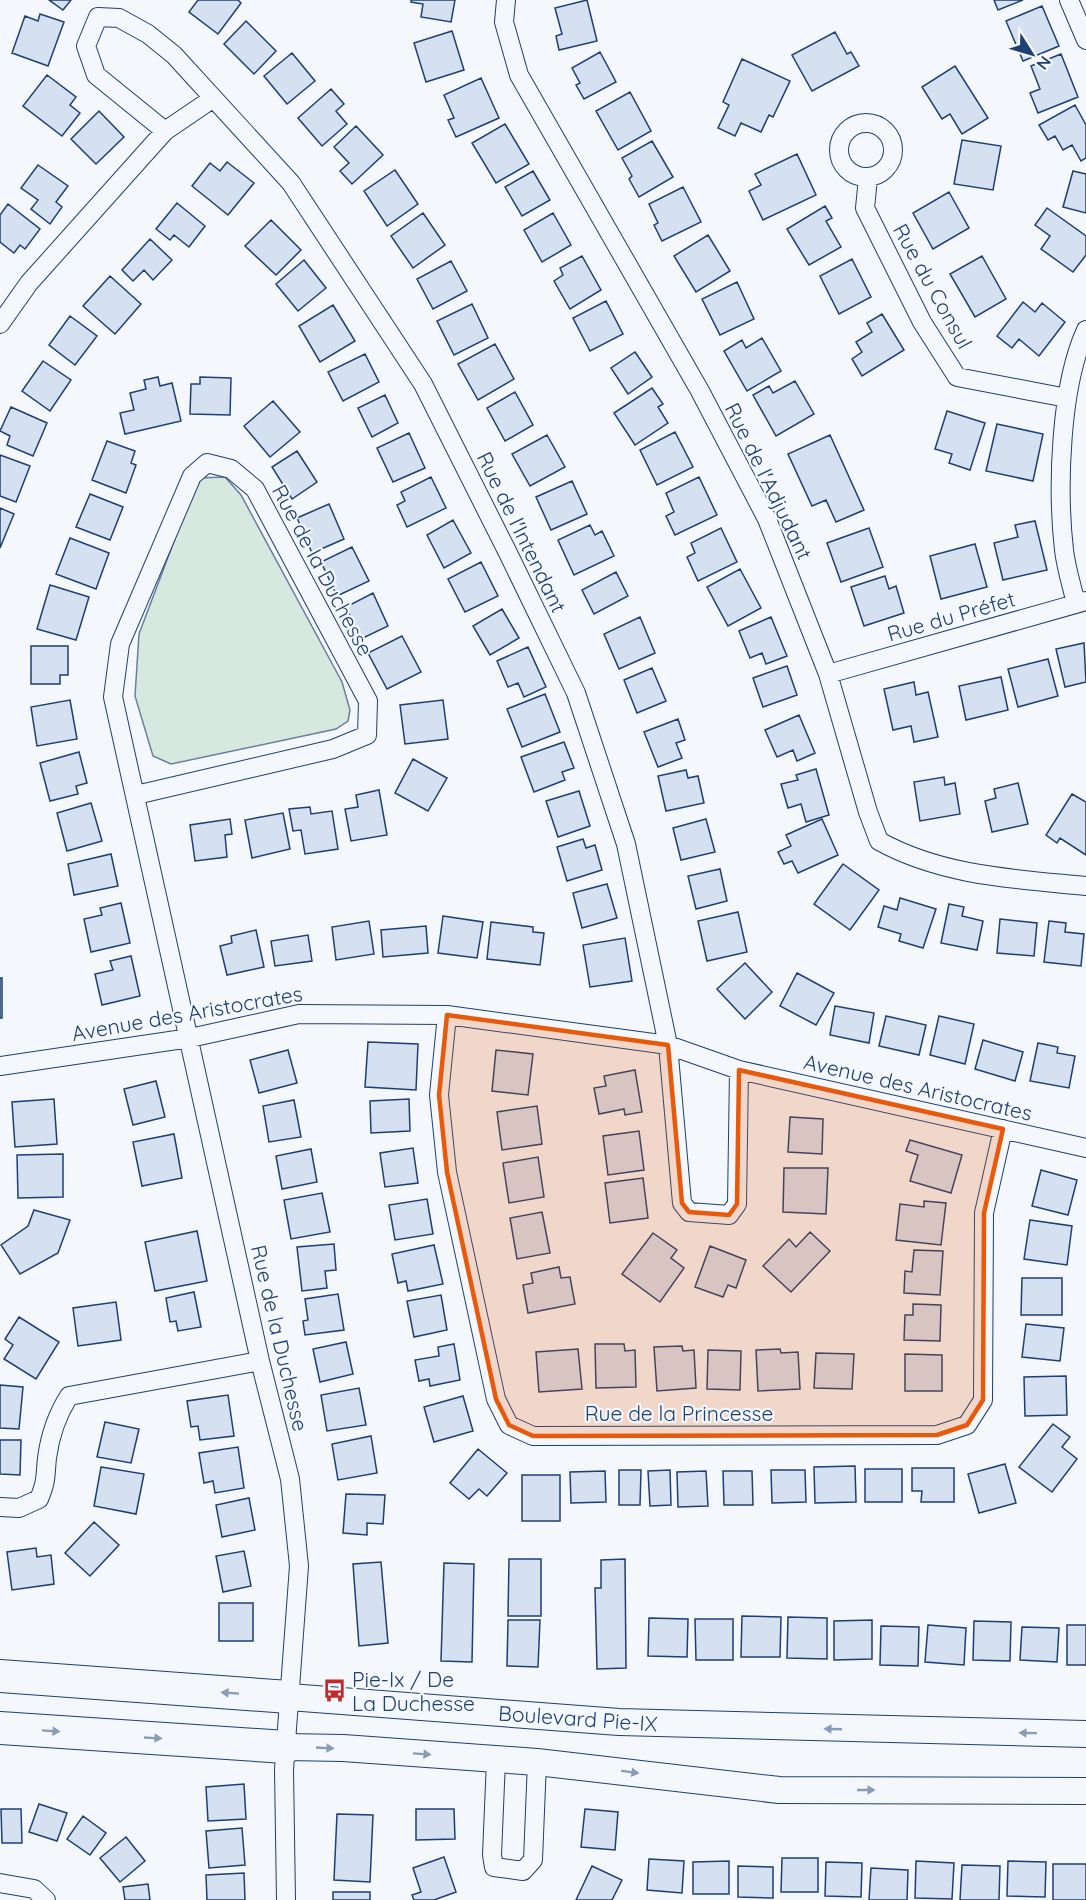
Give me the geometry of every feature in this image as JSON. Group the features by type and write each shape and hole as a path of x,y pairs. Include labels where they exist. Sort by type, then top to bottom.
{"highway":[{"name":"Boulevard Pie-IX","path":"0,1676 289,1697"},
{"path":"88,1733 107,1708 105,1693 98,1683"},
{"path":"0,1728 286,1747"}],"street":[{"name":"Rue de l'Adjudant","path":"506,0 504,22 519,75 700,391 757,499 828,674 868,812 879,841 907,857 982,876 1086,886"},
{"path":"1069,0 1086,40"},
{"name":"Rue de l'Intendant","path":"165,131 96,75 86,46 98,17 119,18 148,34 174,55 291,183 423,384 576,693 626,844 668,1045"},
{"path":"0,324 29,284 165,131 212,99"},
{"name":"Rue du Consul","path":"868,178 865,208 922,322 957,377 1066,398"},
{"path":"1081,603 1064,550 1062,455 1066,398 1080,343 1086,330"},
{"name":"Rue de la Duchesse","path":"136,795 333,749 367,735 368,701 255,489 231,469 207,463 192,476 120,644 113,697 260,1361 286,1457 296,1522 298,1587 286,1747 286,1900"},
{"name":"Rue du Préfet","path":"828,674 1081,603"},
{"name":"Avenue des Aristocrates","path":"0,1066 190,1038 299,1014 447,1015 668,1045 739,1070 1086,1148"},
{"name":"Rue de la Princesse","path":"447,1015 439,1095 447,1172 496,1399 509,1425 533,1436 937,1435 967,1425 983,1400 984,1213 1003,1129"},
{"path":"668,1045 682,1203 689,1212 729,1215 737,1204 739,1070"},
{"path":"0,1507 19,1508 39,1499 47,1481 47,1459 56,1416 69,1396 260,1361"},
{"name":"Boulevard Pie-IX","path":"289,1697 619,1722 1086,1734"},
{"path":"286,1747 343,1748 537,1762 779,1790 1086,1791"},
{"path":"496,1760 492,1855 494,1867 523,1871 533,1860 537,1762"},
{"path":"0,1883 34,1888 46,1900"}],"highlighted area":[{"path":"447,1015 668,1045 682,1203 689,1212 729,1215 737,1204 739,1070 1003,1129 984,1213 983,1400 967,1425 937,1435 533,1436 509,1425 496,1399 447,1172 439,1095"}],"shaded area":[{"path":"225,477 241,495 342,682 350,710 348,721 336,729 171,764 153,756 135,696 139,634 198,478"}],"building":[{"path":"49,0 71,0 63,10"},
{"path":"198,0 238,0 241,3 218,34 189,12"},
{"path":"411,0 455,0 451,22 421,17 423,4 411,2"},
{"path":"587,0 597,41 559,50 556,36 562,34 555,8"},
{"path":"994,0 1023,0 998,10"},
{"path":"1042,6 1059,46 1023,61 1006,21"},
{"path":"40,14 64,22 48,66 12,53 25,16 38,21"},
{"path":"246,21 276,51 254,74 224,44"},
{"path":"452,31 464,70 426,82 414,43"},
{"path":"835,32 847,54 851,52 859,66 812,91 792,55"},
{"path":"600,52 616,82 584,99 576,85 580,83 572,68"},
{"path":"292,53 315,81 287,104 264,76"},
{"path":"1061,54 1078,97 1038,113 1030,93 1040,89 1031,66"},
{"path":"742,59 790,81 773,117 769,115 761,132 741,123 735,136 718,128 729,105 723,102"},
{"path":"955,66 988,118 962,134 950,114 942,119 922,87"},
{"path":"47,75 76,97 70,105 80,113 62,136 23,106"},
{"path":"481,78 499,118 456,137 448,120 454,118 444,95"},
{"path":"331,89 344,104 336,111 347,124 322,146 298,118"},
{"path":"630,92 651,131 618,150 596,111"},
{"path":"1075,105 1086,125 1086,158 1081,161 1072,145 1063,150 1055,136 1048,140 1039,125"},
{"path":"99,111 124,137 96,164 71,139"},
{"path":"505,124 529,164 496,183 472,143"},
{"path":"356,126 383,155 352,184 340,171 349,163 334,147"},
{"path":"962,140 1001,146 993,190 954,184"},
{"path":"652,141 673,177 639,197 629,179 632,176 622,158"},
{"path":"797,154 816,195 763,220 749,191 761,185 755,174"},
{"path":"227,162 254,183 228,215 192,186 210,163 220,171"},
{"path":"38,165 68,186 56,202 62,207 50,224 31,209 38,200 21,188"},
{"path":"395,170 418,204 387,226 364,191"},
{"path":"533,171 550,200 522,216 505,187"},
{"path":"1073,171 1086,174 1086,213 1063,207"},
{"path":"683,187 701,222 662,241 654,225 658,223 649,204"},
{"path":"949,192 969,228 933,249 913,213"},
{"path":"177,203 205,226 189,247 174,235 170,240 156,229"},
{"path":"8,204 40,229 25,249 20,245 14,253 0,242 0,215"},
{"path":"825,206 832,218 826,221 841,247 809,265 787,229"},
{"path":"1047,208 1086,236 1086,255 1073,272 1041,249 1050,236 1035,225"},
{"path":"423,213 445,245 413,268 391,236"},
{"path":"553,213 571,245 542,262 524,230"},
{"path":"271,220 301,250 276,275 245,246"},
{"path":"708,235 730,271 696,292 674,256"},
{"path":"150,239 172,260 153,280 144,270 133,281 122,270"},
{"path":"582,256 601,290 570,309 554,281 563,275 560,268"},
{"path":"982,256 1006,299 975,317 950,274"},
{"path":"852,259 871,297 839,314 820,276"},
{"path":"304,260 326,288 298,311 276,284"},
{"path":"451,261 467,291 433,309 417,279"},
{"path":"110,276 141,304 115,334 83,306"},
{"path":"737,282 754,319 720,335 702,299"},
{"path":"606,301 623,334 590,351 573,318"},
{"path":"1023,302 1035,312 1042,303 1065,322 1039,356 1019,339 1012,348 997,336"},
{"path":"472,304 488,338 454,355 437,321"},
{"path":"333,305 355,341 320,362 299,326"},
{"path":"882,314 904,350 862,376 852,359 862,352 856,342 872,332 867,323"},
{"path":"70,316 97,336 75,365 49,345"},
{"path":"762,338 781,371 747,391 724,351 742,340 746,348"},
{"path":"495,344 514,379 478,400 458,364"},
{"path":"635,352 652,377 628,394 611,368"},
{"path":"365,354 379,382 343,401 328,372"},
{"path":"43,361 71,380 50,411 22,391"},
{"path":"158,377 160,386 172,383 181,421 125,434 120,413 134,410 130,393 146,389 144,380"},
{"path":"200,377 231,378 230,415 190,414 191,384 200,384"},
{"path":"795,381 814,414 776,436 753,395 769,386 773,393"},
{"path":"652,388 663,404 658,407 668,423 635,445 614,413"},
{"path":"515,392 533,425 505,441 487,408"},
{"path":"385,395 398,423 372,437 358,408"},
{"path":"273,401 300,432 270,457 244,426"},
{"path":"11,407 47,423 33,456 7,445 10,436 0,431"},
{"path":"947,411 985,423 970,470 949,463 952,454 935,449"},
{"path":"997,424 1043,434 1033,481 986,471"},
{"path":"675,432 693,467 657,485 640,450"},
{"path":"409,433 425,468 393,482 377,448"},
{"path":"547,435 565,467 530,486 512,454"},
{"path":"830,435 864,510 836,522 826,500 812,506 788,454"},
{"path":"107,441 135,451 131,463 136,465 126,493 92,480"},
{"path":"297,451 317,482 292,499 272,467"},
{"path":"0,455 30,466 16,502 0,496"},
{"path":"431,477 446,508 407,527 397,505 405,501 401,492"},
{"path":"699,477 717,515 675,535 666,516 674,512 666,493"},
{"path":"572,481 587,514 551,530 536,497"},
{"path":"90,494 123,507 110,540 76,527"},
{"path":"329,504 344,539 312,553 297,518"},
{"path":"0,508 14,514 0,548"},
{"path":"453,520 471,553 444,568 427,535"},
{"path":"1035,521 1047,570 1003,580 994,543 1018,537 1015,525"},
{"path":"590,525 595,535 602,531 614,556 574,575 558,540"},
{"path":"721,528 737,562 698,581 687,557 695,553 691,543"},
{"path":"869,528 883,567 841,582 827,543"},
{"path":"70,538 109,553 96,589 56,574"},
{"path":"975,544 987,587 941,599 930,556"},
{"path":"352,547 369,581 337,596 321,562"},
{"path":"481,562 498,596 465,612 448,579"},
{"path":"740,569 761,608 728,626 707,587"},
{"path":"616,572 628,596 594,614 582,590"},
{"path":"885,576 889,589 896,586 904,613 864,626 851,587"},
{"path":"50,585 89,597 76,640 37,629"},
{"path":"373,593 388,626 361,639 346,607"},
{"path":"502,609 519,638 490,655 473,626"},
{"path":"640,617 655,653 619,669 604,634"},
{"path":"771,617 787,656 766,664 762,653 750,658 739,631"},
{"path":"402,636 421,672 387,689 368,653"},
{"path":"1084,643 1086,682 1065,687 1056,649"},
{"path":"31,646 68,646 68,675 60,675 60,684 31,684"},
{"path":"528,647 546,687 524,697 518,683 508,687 497,661"},
{"path":"1048,659 1058,696 1018,707 1008,669"},
{"path":"787,666 797,695 763,707 753,678"},
{"path":"652,668 666,701 637,713 624,680"},
{"path":"1001,677 1008,710 966,720 959,686"},
{"path":"914,682 916,695 928,692 938,737 914,742 911,726 893,730 884,689"},
{"path":"545,694 560,732 522,747 507,709"},
{"path":"70,700 77,739 37,746 31,707"},
{"path":"443,700 448,739 405,744 400,705"},
{"path":"799,715 815,753 797,761 793,750 777,757 765,730"},
{"path":"678,719 685,740 676,743 682,758 658,767 644,732"},
{"path":"564,742 574,768 562,772 565,780 534,792 521,757"},
{"path":"79,752 87,783 76,786 78,794 50,801 40,763"},
{"path":"413,759 447,778 428,811 395,793"},
{"path":"816,769 829,815 806,822 801,804 788,808 781,784 798,780 796,775"},
{"path":"686,770 688,778 698,776 704,803 666,811 658,776"},
{"path":"944,777 945,785 955,783 960,814 920,821 914,782"},
{"path":"1018,783 1028,824 992,832 985,801 996,798 994,789"},
{"path":"379,790 387,835 351,841 345,809 358,807 356,795"},
{"path":"579,791 590,826 558,837 546,801"},
{"path":"1072,794 1086,802 1086,855 1060,838 1057,843 1046,835"},
{"path":"91,803 102,841 67,851 57,813"},
{"path":"310,807 311,814 332,811 338,849 305,854 301,830 293,831 289,809"},
{"path":"283,813 290,849 252,858 245,820"},
{"path":"230,819 232,834 225,835 227,857 195,861 190,825"},
{"path":"706,819 715,852 681,860 673,828"},
{"path":"822,819 838,855 798,873 792,861 784,864 778,852 791,846 786,835"},
{"path":"583,839 586,848 595,845 602,870 567,881 557,847"},
{"path":"111,854 118,886 74,895 68,864"},
{"path":"843,864 879,890 850,930 814,904"},
{"path":"720,869 727,901 696,909 688,876"},
{"path":"607,884 617,918 582,928 573,893"},
{"path":"900,898 936,909 923,948 899,941 901,934 878,927 884,906 897,910"},
{"path":"121,903 130,943 91,952 84,919 102,915 100,908"},
{"path":"949,904 964,907 962,916 983,921 977,950 941,943"},
{"path":"738,912 747,952 707,961 698,921"},
{"path":"443,916 483,922 477,958 438,953"},
{"path":"1000,919 1037,923 1034,956 997,953"},
{"path":"369,921 374,954 336,960 332,927"},
{"path":"1049,921 1066,923 1065,932 1084,934 1081,966 1044,962"},
{"path":"491,922 533,927 533,932 544,933 540,965 487,959"},
{"path":"426,926 428,953 383,957 381,930"},
{"path":"256,930 264,967 227,975 220,946 232,943 231,936"},
{"path":"308,935 312,961 275,966 271,941"},
{"path":"625,938 632,981 590,987 583,945"},
{"path":"131,956 140,996 102,1005 95,974 113,970 110,961"},
{"path":"745,963 772,992 745,1019 717,989"},
{"path":"797,973 834,993 816,1025 780,1006"},
{"path":"0,978 2,978 2,1018 0,1018"},
{"path":"835,1006 874,1013 869,1043 830,1035"},
{"path":"886,1016 926,1025 919,1055 879,1046"},
{"path":"939,1016 974,1024 965,1064 930,1055"},
{"path":"983,1040 1023,1052 1015,1081 975,1069"},
{"path":"368,1042 418,1044 416,1090 365,1087"},
{"path":"1038,1043 1058,1047 1057,1053 1075,1056 1069,1088 1030,1081"},
{"path":"288,1050 297,1083 259,1093 250,1060"},
{"path":"496,1050 533,1054 528,1095 492,1091"},
{"path":"635,1070 642,1112 625,1115 624,1109 599,1114 594,1088 606,1086 604,1076"},
{"path":"156,1081 165,1117 133,1125 124,1089"},
{"path":"54,1099 57,1144 15,1147 12,1102"},
{"path":"409,1099 410,1131 371,1133 370,1101"},
{"path":"294,1100 301,1137 269,1142 263,1106"},
{"path":"537,1106 542,1144 502,1150 497,1112"},
{"path":"790,1117 823,1119 822,1154 788,1152"},
{"path":"639,1131 644,1170 608,1175 603,1136"},
{"path":"174,1134 182,1178 142,1186 133,1142"},
{"path":"910,1140 962,1155 951,1193 910,1181 918,1155 906,1151"},
{"path":"413,1148 418,1183 385,1187 380,1153"},
{"path":"311,1149 317,1182 282,1189 276,1156"},
{"path":"63,1154 63,1197 18,1198 17,1155"},
{"path":"538,1157 544,1197 509,1203 503,1163"},
{"path":"784,1168 828,1168 826,1214 783,1212"},
{"path":"1041,1170 1077,1180 1068,1215 1032,1206"},
{"path":"643,1178 648,1218 610,1223 605,1183"},
{"path":"322,1193 330,1232 291,1239 284,1200"},
{"path":"427,1199 433,1234 395,1240 389,1205"},
{"path":"924,1201 946,1203 941,1245 896,1240 900,1204 924,1207"},
{"path":"34,1210 70,1220 58,1253 20,1274 1,1245 28,1226"},
{"path":"542,1212 550,1253 517,1259 510,1218"},
{"path":"1030,1220 1072,1226 1067,1265 1024,1259"},
{"path":"197,1231 207,1281 155,1291 145,1242"},
{"path":"810,1232 830,1251 791,1292 763,1266 789,1239 796,1247"},
{"path":"653,1233 677,1250 671,1258 684,1268 660,1302 622,1274"},
{"path":"334,1244 336,1270 325,1271 327,1288 302,1291 297,1247"},
{"path":"434,1245 443,1284 408,1291 406,1281 398,1283 392,1254"},
{"path":"710,1246 746,1260 736,1288 728,1285 723,1297 695,1287"},
{"path":"914,1250 943,1251 940,1295 904,1293 905,1271 912,1272"},
{"path":"559,1267 561,1278 570,1277 575,1304 528,1313 523,1285 533,1283 531,1273"},
{"path":"1022,1278 1062,1278 1062,1315 1021,1315"},
{"path":"194,1292 201,1327 178,1331 176,1321 170,1322 166,1298"},
{"path":"338,1294 344,1330 305,1335 303,1321 308,1320 305,1299"},
{"path":"441,1295 447,1330 414,1337 407,1301"},
{"path":"116,1302 121,1340 78,1346 73,1308"},
{"path":"913,1304 941,1305 940,1341 904,1340 905,1315 913,1315"},
{"path":"19,1317 59,1342 36,1379 4,1359 13,1345 5,1339"},
{"path":"1026,1324 1064,1328 1060,1361 1022,1357"},
{"path":"346,1342 353,1374 320,1382 313,1349"},
{"path":"454,1344 460,1380 430,1386 429,1379 419,1381 415,1360 439,1356 438,1347"},
{"path":"595,1344 624,1344 625,1351 635,1350 636,1387 596,1388"},
{"path":"682,1346 683,1351 694,1350 696,1388 657,1391 654,1347"},
{"path":"578,1349 582,1389 539,1392 536,1352"},
{"path":"780,1349 781,1353 798,1352 800,1389 758,1391 756,1350"},
{"path":"708,1350 741,1351 740,1390 707,1389"},
{"path":"816,1353 854,1354 852,1389 814,1388"},
{"path":"905,1354 942,1355 942,1391 905,1391"},
{"path":"1066,1376 1067,1415 1025,1416 1024,1377"},
{"path":"0,1385 23,1387 19,1429 0,1428"},
{"path":"359,1388 366,1425 327,1431 321,1395"},
{"path":"228,1395 234,1436 200,1440 198,1426 191,1427 187,1401"},
{"path":"463,1396 473,1431 434,1442 424,1407"},
{"path":"105,1422 139,1429 131,1463 97,1457"},
{"path":"1053,1424 1070,1437 1062,1447 1077,1459 1052,1492 1019,1467"},
{"path":"371,1436 377,1473 338,1480 332,1444"},
{"path":"0,1440 21,1440 20,1475 0,1474"},
{"path":"238,1447 244,1488 215,1493 213,1481 204,1483 199,1453"},
{"path":"478,1449 507,1473 487,1496 479,1489 469,1499 450,1483"},
{"path":"1005,1464 1016,1503 979,1513 968,1474"},
{"path":"855,1466 856,1502 815,1503 814,1467"},
{"path":"101,1467 144,1474 136,1514 94,1506"},
{"path":"912,1468 954,1468 954,1502 921,1502 922,1491 912,1491"},
{"path":"865,1469 902,1469 902,1502 865,1502"},
{"path":"619,1470 641,1470 640,1505 619,1505"},
{"path":"670,1470 671,1505 650,1506 648,1471"},
{"path":"771,1470 805,1470 806,1502 772,1503"},
{"path":"605,1471 606,1502 571,1503 570,1472"},
{"path":"706,1471 708,1506 678,1507 677,1472"},
{"path":"723,1471 752,1471 753,1505 724,1505"},
{"path":"522,1475 560,1475 560,1521 522,1521"},
{"path":"346,1494 385,1495 383,1524 367,1523 367,1535 343,1533"},
{"path":"249,1498 255,1530 222,1537 216,1505"},
{"path":"94,1522 119,1545 90,1576 65,1553"},
{"path":"36,1548 37,1557 51,1555 54,1584 12,1590 7,1552"},
{"path":"244,1551 251,1586 223,1592 216,1556"},
{"path":"509,1559 541,1559 541,1616 508,1616"},
{"path":"625,1559 626,1668 597,1669 595,1588 601,1588 601,1560"},
{"path":"381,1562 388,1643 359,1646 353,1564"},
{"path":"444,1563 474,1564 472,1662 441,1661"},
{"path":"219,1603 253,1603 253,1641 219,1641"},
{"path":"742,1616 781,1617 780,1657 741,1657"},
{"path":"788,1617 827,1618 827,1659 787,1658"},
{"path":"649,1618 688,1619 687,1657 648,1656"},
{"path":"695,1619 733,1619 733,1660 696,1660"},
{"path":"508,1620 540,1620 538,1667 507,1666"},
{"path":"872,1620 872,1659 834,1660 834,1621"},
{"path":"974,1621 1011,1622 1010,1661 973,1660"},
{"path":"928,1625 966,1628 964,1665 925,1662"},
{"path":"1067,1625 1086,1625 1086,1665 1067,1665"},
{"path":"881,1626 919,1627 918,1666 880,1665"},
{"path":"1022,1627 1059,1628 1057,1662 1020,1660"},
{"path":"244,1784 246,1819 208,1821 206,1787"},
{"path":"39,1804 67,1813 57,1841 29,1832"},
{"path":"1,1809 21,1809 22,1843 2,1843"},
{"path":"416,1809 454,1809 455,1839 416,1840"},
{"path":"585,1809 618,1812 615,1850 581,1847"},
{"path":"337,1814 373,1815 370,1882 334,1880"},
{"path":"83,1816 106,1833 90,1855 67,1839"},
{"path":"242,1828 245,1865 209,1868 206,1831"},
{"path":"126,1837 145,1861 120,1882 100,1858"},
{"path":"444,1857 456,1892 434,1900 414,1900 412,1895 421,1892 413,1868"},
{"path":"782,1858 818,1858 818,1892 781,1892"},
{"path":"649,1859 684,1861 682,1893 647,1890"},
{"path":"729,1861 729,1894 693,1894 693,1862"},
{"path":"916,1861 954,1863 952,1899 915,1898"},
{"path":"1008,1861 1046,1862 1045,1897 1007,1896"},
{"path":"826,1862 862,1863 861,1897 825,1896"},
{"path":"1053,1864 1086,1864 1086,1900 1053,1900"},
{"path":"962,1865 1000,1866 999,1900 960,1900"},
{"path":"592,1866 622,1880 612,1900 576,1900"},
{"path":"738,1866 773,1867 773,1898 738,1897"},
{"path":"871,1868 908,1870 907,1900 869,1900"},
{"path":"244,1873 245,1900 207,1900 206,1875"},
{"path":"148,1884 150,1900 125,1900 123,1887"},
{"path":"333,1892 370,1892 370,1900 333,1900"}],"place":[{"name":"Pie-Ix / De La Duchesse","path":"334,1691"}]}
